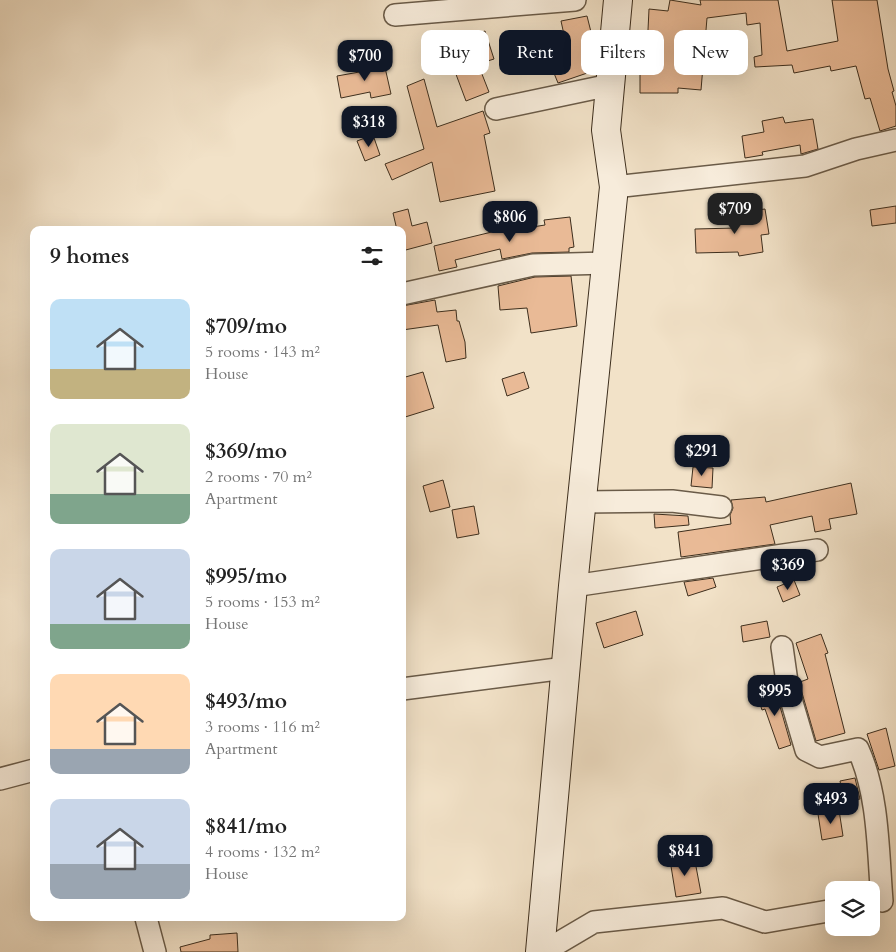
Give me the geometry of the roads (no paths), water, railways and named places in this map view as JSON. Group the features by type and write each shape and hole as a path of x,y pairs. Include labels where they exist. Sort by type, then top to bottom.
{"street":[{"path":"395,15 575,0"},
{"path":"542,952 565,668 614,187 606,130 618,0"},
{"path":"496,109 610,85"},
{"path":"614,187 805,166 856,149 896,140"},
{"path":"406,293 533,265 607,263"},
{"path":"582,502 672,501 721,507"},
{"path":"573,586 817,550"},
{"path":"782,647 788,689 806,750 820,757 858,749 866,765 876,824 883,901"},
{"path":"406,688 565,668"},
{"path":"0,779 30,771"},
{"path":"542,952 594,922 723,908 765,922 825,912"},
{"path":"147,921 155,952"}]}
